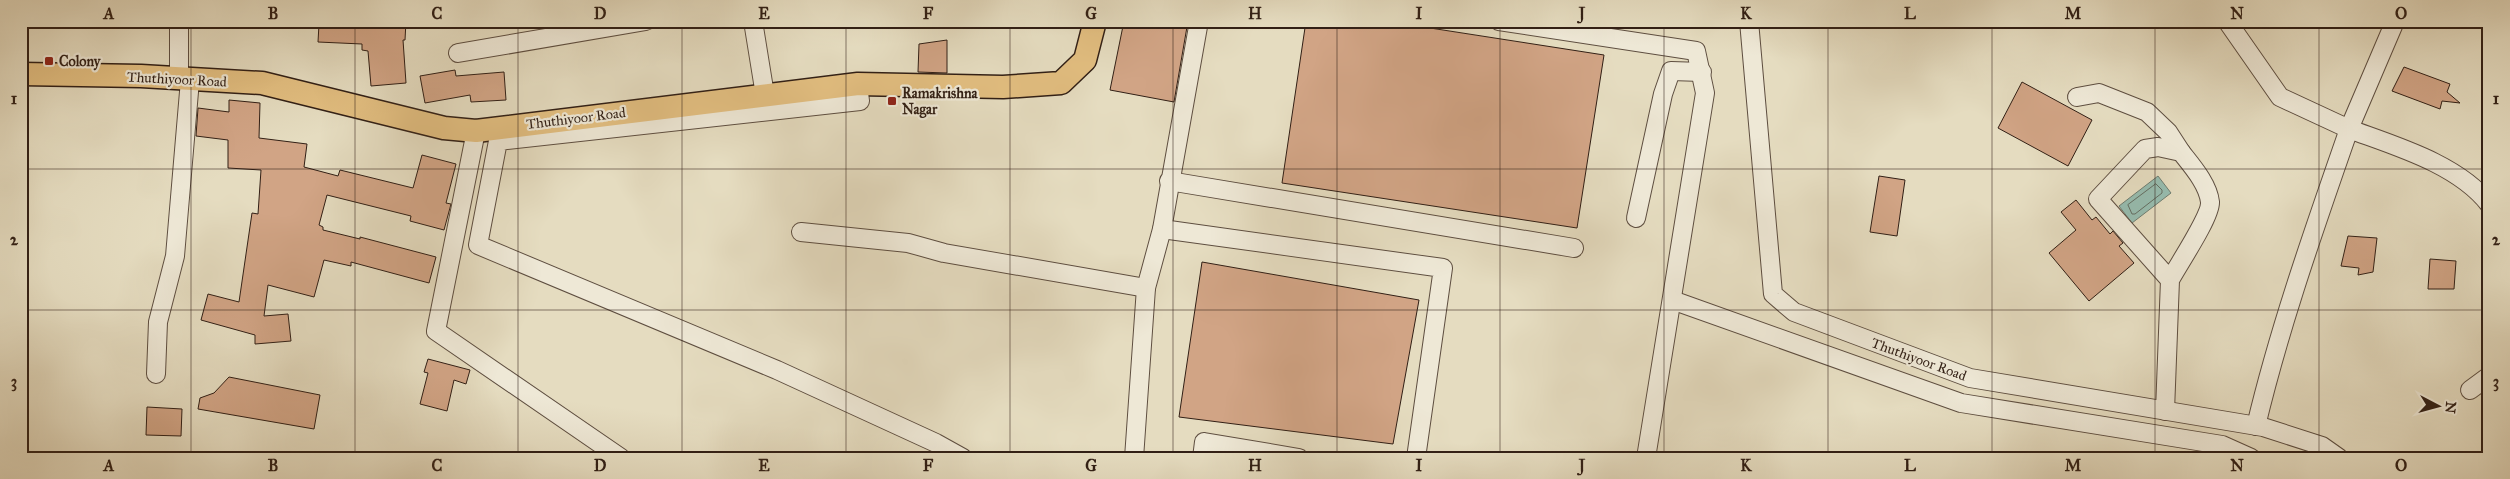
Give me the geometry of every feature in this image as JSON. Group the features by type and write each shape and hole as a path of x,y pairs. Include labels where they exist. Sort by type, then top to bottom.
{"main road":[{"name":"Thuthiyoor Road","path":"21,74 262,83 444,128 476,131 858,84 1003,87 1061,83 1085,60 1096,21"}],"street":[{"path":"156,374 158,322 171,279 174,256 185,79 179,21"},
{"path":"458,53 646,21"},
{"path":"753,21 765,95"},
{"path":"1134,458 1146,288 1162,229 1199,21"},
{"path":"1499,21 1696,51 1705,93 1646,458"},
{"name":"Thuthiyoor Road","path":"1749,21 1773,294 1794,312 1970,378 2256,426 2322,446 2339,458"},
{"path":"2227,21 2280,97 2349,129 2436,163 2472,188 2489,204"},
{"path":"2256,426 2284,318 2349,129 2393,26"},
{"path":"1636,218 1663,94 1671,71 1702,72"},
{"path":"858,84 860,101 498,141 478,245 777,370 936,443 963,458"},
{"path":"2077,97 2099,93 2147,112 2168,132 2200,178 2208,195 2210,207 2170,280 2165,411"},
{"path":"476,131 436,331 621,458"},
{"path":"2170,280 2098,200 2145,149 2158,147 2181,152"},
{"path":"1169,182 1574,248"},
{"path":"1162,229 1443,268 1416,458"},
{"path":"800,232 908,243 944,254 1146,288"},
{"path":"1672,300 1961,403 2222,445 2251,458"},
{"path":"2470,390 2489,376"},
{"path":"1202,458 1204,442 1299,458"}],"water":[{"path":"2158,176 2171,193 2132,223 2119,206"}],"building":[{"path":"362,21 406,21 405,40 403,40 406,83 371,86 368,51 362,50 362,44 318,42 319,24 362,25"},
{"path":"1124,21 1188,21 1174,102 1110,90"},
{"path":"1306,21 1385,21 1604,55 1577,228 1282,183"},
{"path":"947,40 947,73 918,72 919,44"},
{"path":"2404,67 2450,84 2447,92 2460,103 2442,101 2440,109 2392,91"},
{"path":"455,70 456,76 504,72 506,100 471,102 470,95 425,103 420,76"},
{"path":"2022,82 2092,120 2068,166 1998,128"},
{"path":"229,100 260,103 259,138 307,144 304,167 338,176 340,170 413,188 422,155 456,164 446,203 451,204 444,230 410,221 411,216 327,195 319,225 323,227 323,230 360,239 360,237 436,257 429,283 351,262 351,266 324,260 314,297 268,285 264,316 288,314 291,341 255,344 255,335 201,320 208,294 239,302 252,213 258,214 261,170 228,168 228,140 196,136 198,108 229,112"},
{"path":"1879,176 1905,180 1897,236 1870,232"},
{"path":"2076,200 2092,220 2096,217 2110,234 2113,231 2123,243 2119,246 2134,263 2089,301 2049,253 2076,230 2061,212"},
{"path":"2348,236 2377,238 2373,272 2358,275 2359,268 2341,266"},
{"path":"2430,259 2456,261 2454,289 2428,289"},
{"path":"1202,262 1419,300 1393,444 1179,417"},
{"path":"428,359 470,370 466,384 454,380 447,411 420,404 428,373 424,372"},
{"path":"229,377 320,395 314,429 198,409 200,398 214,393"},
{"path":"147,407 182,409 181,436 146,435"}],"place":[{"name":"Colony","path":"49,61"},
{"name":"Ramakrishna Nagar","path":"892,101"}]}
